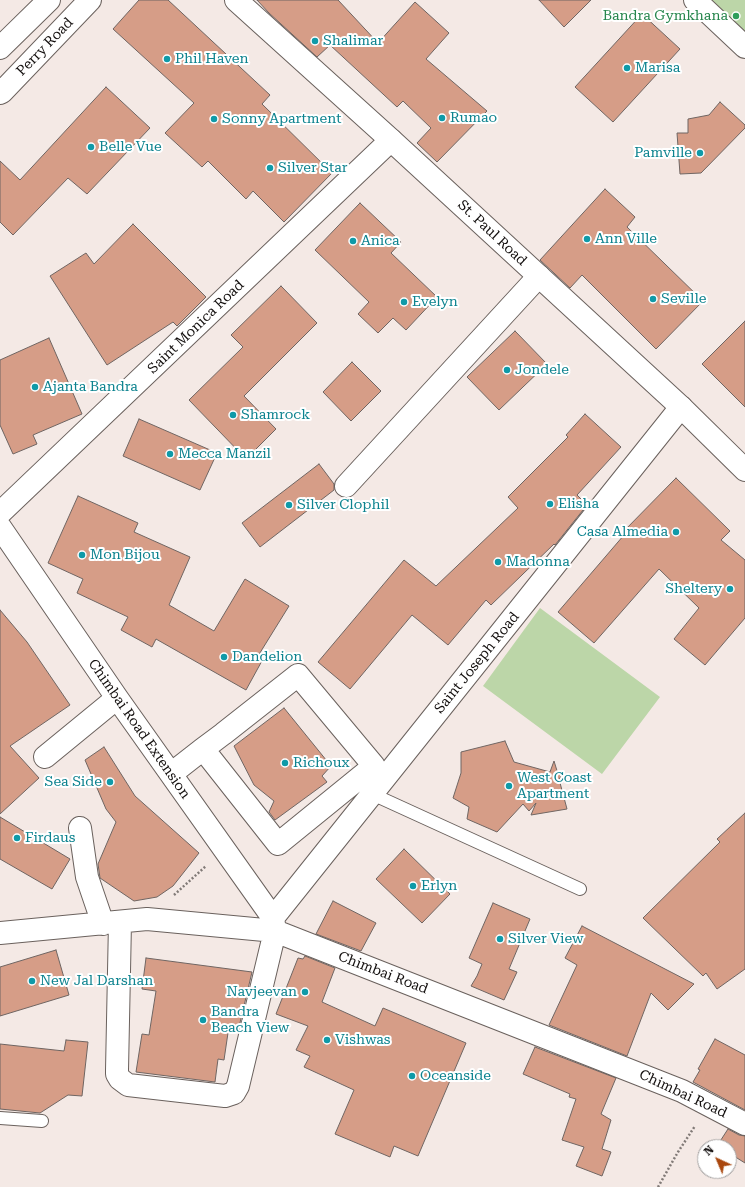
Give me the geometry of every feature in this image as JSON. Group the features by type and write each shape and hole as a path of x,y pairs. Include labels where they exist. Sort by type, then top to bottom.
{"street":[{"path":"0,48 49,0"},
{"name":"Perry Road","path":"0,93 90,0"},
{"name":"St. Paul Road","path":"236,0 392,140 681,407 745,470"},
{"path":"695,0 745,47"},
{"name":"Saint Monica Road","path":"0,513 392,140"},
{"path":"346,486 539,276"},
{"name":"Saint Joseph Road","path":"274,925 377,780 681,407"},
{"name":"Chimbai Road Extension","path":"0,527 117,698 224,850 274,925"},
{"path":"171,774 203,749 298,675 377,780 278,844 203,749"},
{"path":"45,758 117,698"},
{"path":"80,828 87,877 111,923 117,1074 120,1079 128,1085 225,1096 234,1093 238,1086 274,925"},
{"name":"Chimbai Road","path":"0,934 147,919 274,925 675,1088 745,1124"}],"lane":[{"path":"377,780 580,889"},
{"path":"0,1118 42,1121"}],"path":[{"path":"147,919 224,850"},
{"path":"658,1187 678,1152 692,1133 707,1104"}],"green space":[{"name":"Bandra Gymkhana","path":"710,0 745,0 745,32"},
{"path":"540,608 660,697 602,774 483,686"}],"building":[{"path":"139,0 168,0 270,95 262,104 332,173 284,222 253,191 246,199 208,161 202,167 165,133 194,103 113,29"},
{"path":"257,0 338,0 378,43 415,2 449,33 426,59 487,111 437,162 417,143 431,128 403,101 397,107 330,45 317,57"},
{"path":"539,0 591,0 564,27"},
{"name":"Marisa","path":"642,14 680,49 613,122 575,87"},
{"name":"Belle Vue","path":"106,87 150,128 87,194 68,178 13,235 0,222 0,161 20,180"},
{"name":"Pamville","path":"720,102 745,125 745,128 701,173 680,174 677,133 688,133 688,119 709,115"},
{"path":"605,189 635,217 627,227 703,301 656,349 582,275 570,288 540,260"},
{"path":"360,203 401,242 391,253 437,297 406,330 393,318 378,333 358,314 369,302 315,250"},
{"path":"133,224 206,297 177,326 173,322 107,365 50,276 86,253 94,264"},
{"path":"281,286 317,323 244,396 276,429 246,459 189,400 243,347 231,335"},
{"path":"745,321 745,407 702,364"},
{"name":"Jondele","path":"515,331 547,364 499,410 467,377"},
{"name":"Ajanta Bandra","path":"49,338 82,414 33,435 37,444 13,454 0,425 0,360"},
{"path":"352,362 381,391 351,421 323,392"},
{"path":"585,414 621,447 577,495 587,505 555,545 554,544 491,605 486,600 448,645 412,615 350,689 318,662 404,560 436,586 518,508 508,497 568,437 566,435"},
{"name":"Mecca Manzil","path":"139,419 217,453 200,490 123,456"},
{"name":"Silver Clophil","path":"319,464 334,484 334,490 260,547 242,523"},
{"path":"676,478 730,531 721,540 745,560 745,618 705,665 674,639 699,608 659,569 594,643 558,612 624,535 622,533"},
{"path":"78,496 138,523 134,532 190,557 169,605 214,631 245,579 289,606 258,656 263,659 246,690 156,639 152,647 121,630 128,617 77,593 83,579 48,563"},
{"path":"0,610 27,642 70,705 10,746 39,778 0,814"},
{"name":"Richoux","path":"284,708 331,766 322,776 327,782 275,820 269,812 274,801 254,785 234,746"},
{"name":"West Coast Apartment","path":"505,741 514,762 550,772 554,761 558,774 562,775 559,779 567,809 531,815 536,803 529,811 523,804 497,832 467,819 469,807 453,798 461,773 461,752"},
{"path":"104,747 135,796 199,853 173,886 157,897 134,901 100,878 98,864 116,822 106,809 85,760"},
{"path":"745,813 745,969 717,989 706,973 703,976 643,918 720,842 717,839"},
{"name":"Firdaus","path":"0,817 70,859 52,889 0,859"},
{"name":"Erlyn","path":"404,849 450,894 422,923 376,879"},
{"path":"333,901 376,923 361,951 316,934"},
{"name":"Silver View","path":"493,903 530,919 509,969 517,972 504,1000 471,986 482,964 469,958"},
{"path":"582,926 694,984 668,1010 651,993 627,1056 549,1025 577,965 565,958"},
{"name":"New Jal Darshan","path":"56,950 69,995 0,1016 0,967"},
{"path":"305,956 335,968 322,1002 375,1026 383,1008 466,1043 418,1156 394,1146 390,1157 335,1134 354,1090 304,1067 310,1056 296,1050 308,1026 276,1014 298,958 303,959"},
{"name":"Bandra Beach View","path":"146,958 252,972 239,1027 229,1026 224,1060 218,1059 215,1082 136,1072 142,1034 149,1035 156,991 142,989"},
{"path":"715,1039 745,1055 745,1110 693,1082 700,1070 698,1069"},
{"path":"66,1040 88,1042 82,1096 68,1095 40,1113 0,1109 0,1044 64,1051"},
{"path":"535,1047 616,1078 601,1114 611,1120 602,1149 611,1152 602,1176 576,1166 584,1147 562,1140 576,1099 569,1097 570,1094 523,1074"},
{"path":"728,1129 739,1135 745,1136 745,1163 737,1158 737,1139 722,1139"}],"place":[{"name":"Bandra Gymkhana","path":"736,16"},
{"name":"Shalimar","path":"315,41"},
{"name":"Phil Haven","path":"167,59"},
{"name":"Marisa","path":"627,68"},
{"name":"Rumao","path":"442,118"},
{"name":"Sonny Apartment","path":"214,119"},
{"name":"Belle Vue","path":"91,147"},
{"name":"Pamville","path":"700,153"},
{"name":"Silver Star","path":"270,168"},
{"name":"Ann Ville","path":"587,239"},
{"name":"Anica","path":"353,241"},
{"name":"Seville","path":"653,299"},
{"name":"Evelyn","path":"404,302"},
{"name":"Jondele","path":"507,370"},
{"name":"Ajanta Bandra","path":"35,387"},
{"name":"Shamrock","path":"233,415"},
{"name":"Mecca Manzil","path":"170,454"},
{"name":"Elisha","path":"550,504"},
{"name":"Silver Clophil","path":"289,505"},
{"name":"Casa Almedia","path":"676,532"},
{"name":"Mon Bijou","path":"82,555"},
{"name":"Madonna","path":"498,562"},
{"name":"Sheltery","path":"730,589"},
{"name":"Dandelion","path":"224,657"},
{"name":"Richoux","path":"285,763"},
{"name":"Sea Side","path":"110,782"},
{"name":"West Coast Apartment","path":"509,786"},
{"name":"Firdaus","path":"17,838"},
{"name":"Erlyn","path":"413,886"},
{"name":"Silver View","path":"500,939"},
{"name":"New Jal Darshan","path":"32,981"},
{"name":"Navjeevan","path":"305,992"},
{"name":"Bandra Beach View","path":"203,1020"},
{"name":"Vishwas","path":"327,1040"},
{"name":"Oceanside","path":"412,1076"}]}
